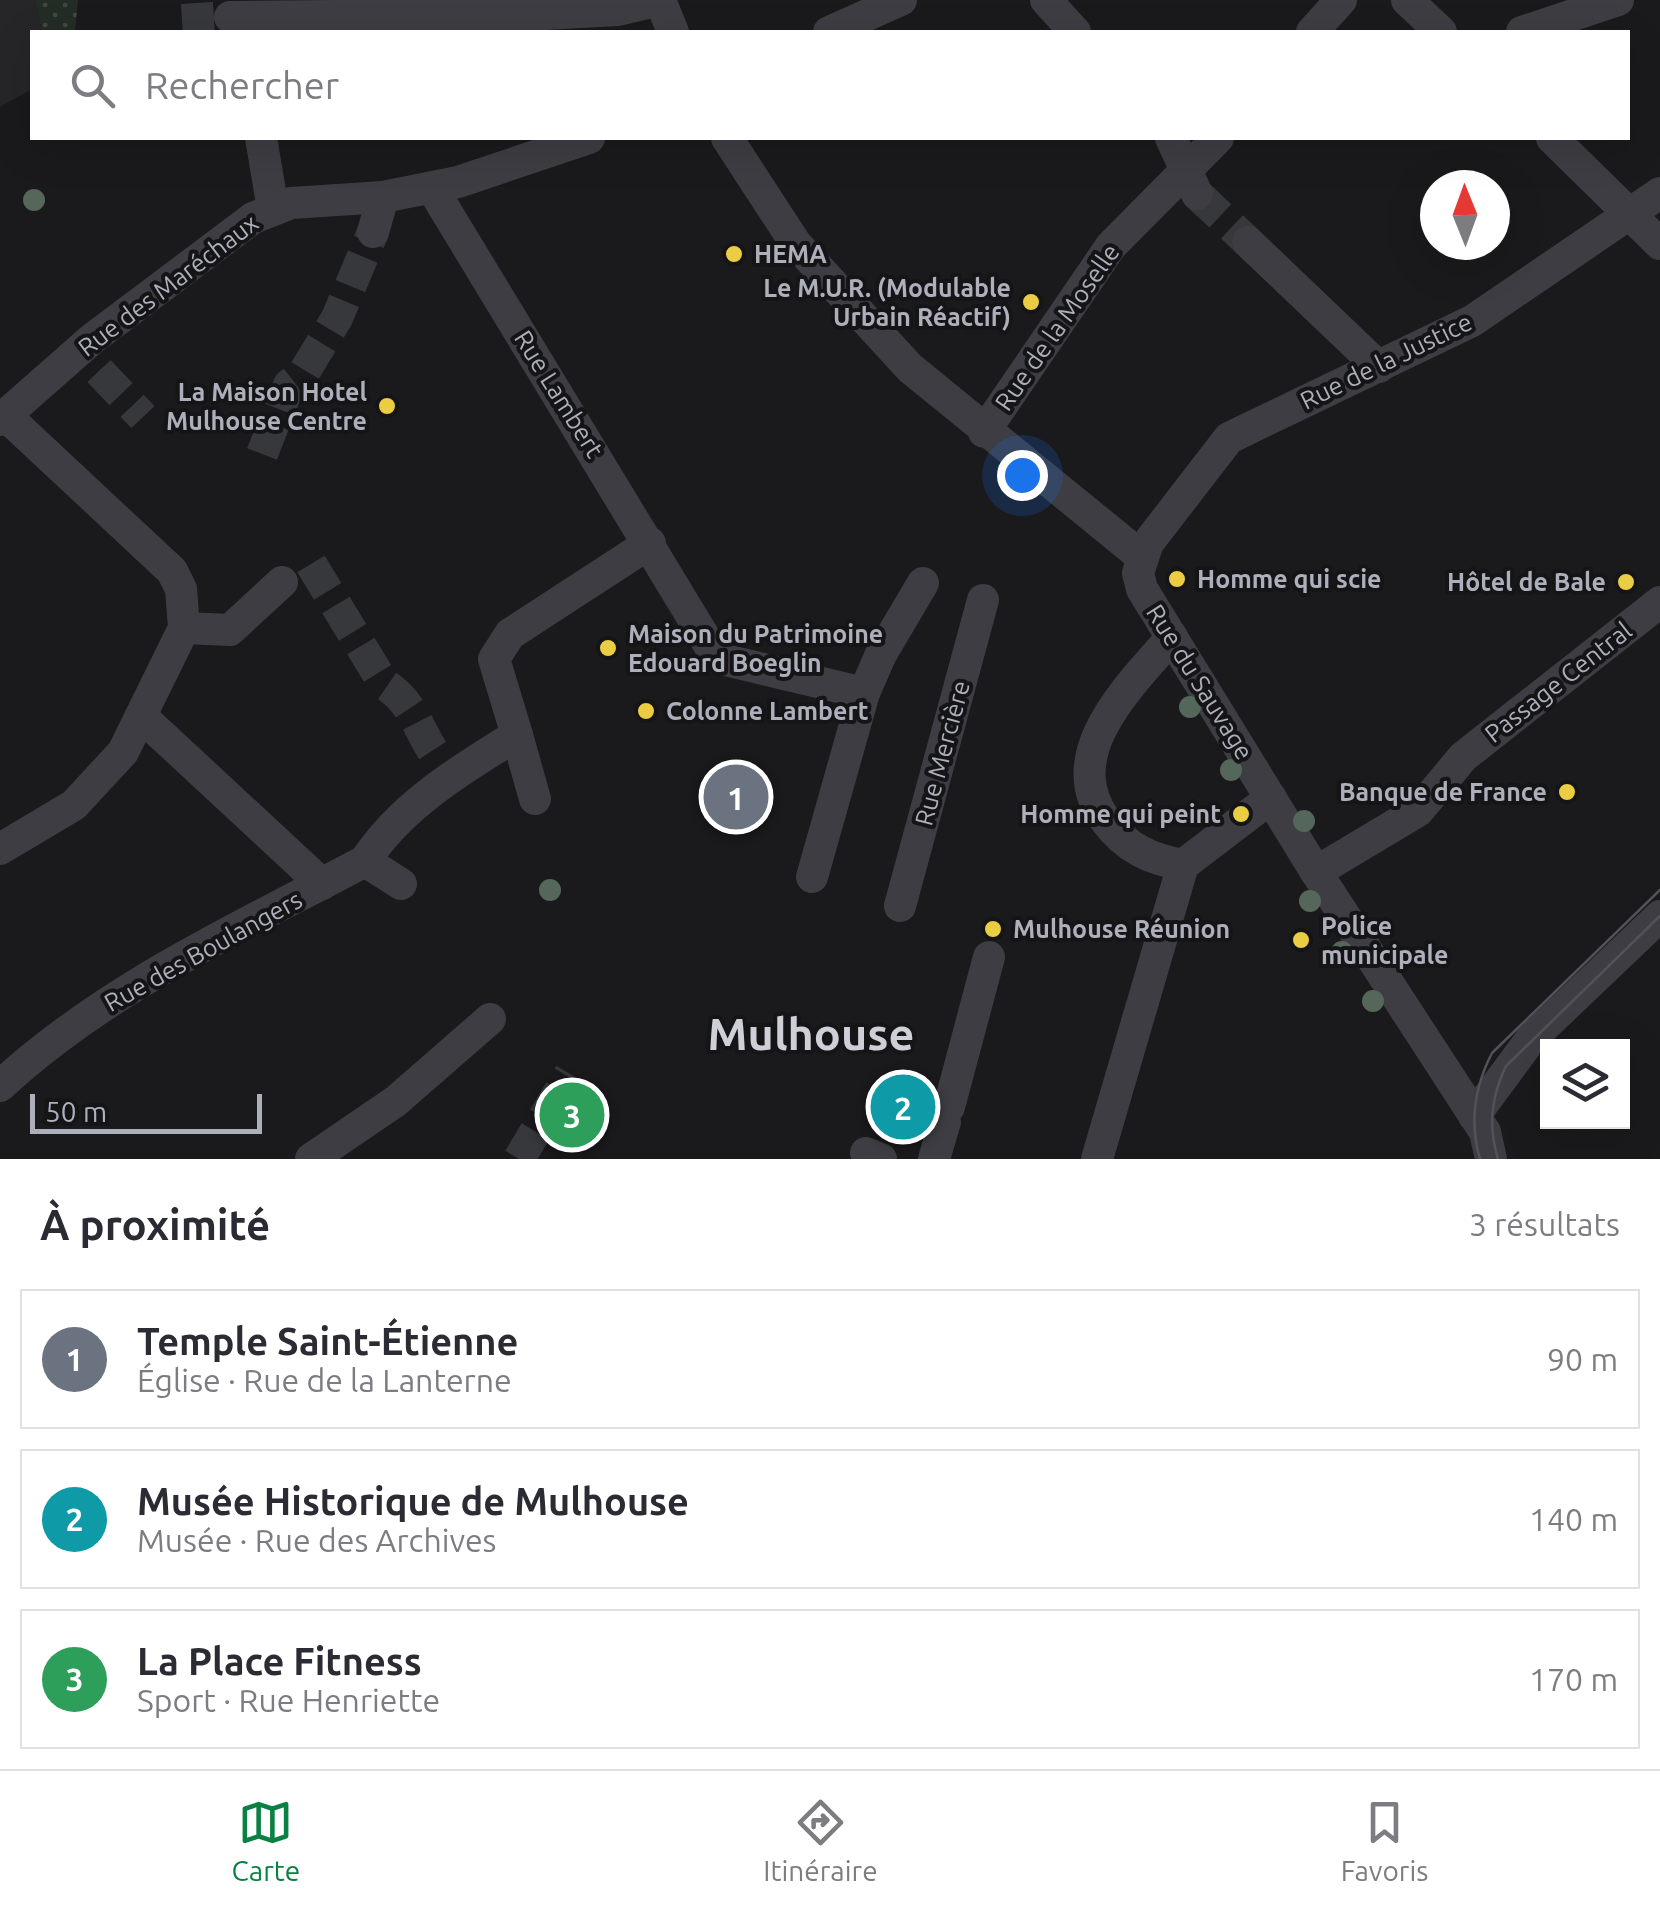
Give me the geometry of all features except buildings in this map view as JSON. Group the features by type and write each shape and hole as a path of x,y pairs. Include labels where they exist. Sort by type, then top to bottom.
{"street":[{"path":"243,17 543,7 618,10 660,0 672,30"},
{"path":"834,30 902,0"},
{"path":"1046,0 1074,30"},
{"path":"1314,30 1341,0"},
{"path":"1407,0 1439,30"},
{"path":"1528,30 1618,0"},
{"path":"261,140 273,209"},
{"name":"Rue des Maréchaux","path":"2,418 89,361 252,218 291,203 383,197 432,188 509,167 583,140"},
{"path":"728,140 796,244 910,368 1142,557"},
{"path":"1172,140 1193,182"},
{"name":"Rue de la Moselle","path":"984,432 1111,246 1193,182 1217,140"},
{"path":"1554,140 1633,213 1660,244"},
{"name":"Rue Lambert","path":"432,188 717,658 864,693"},
{"name":"Rue de la Justice","path":"1142,557 1229,438 1472,321 1660,193"},
{"path":"373,232 383,197"},
{"path":"1248,242 1379,367"},
{"path":"0,849 74,805 123,752 184,628 181,588 172,571 2,418"},
{"path":"535,799 494,660 510,634 650,543"},
{"name":"Rue du Sauvage","path":"1142,557 1138,573 1142,589 1316,872 1485,1132 1491,1158"},
{"path":"184,628 230,630 282,582"},
{"path":"812,876 864,693 881,654 922,583"},
{"name":"Rue Mercière","path":"900,906 984,600"},
{"name":"Passage Central","path":"1316,872 1418,811 1463,758 1660,602"},
{"path":"1172,637 1099,730 1088,757 1096,806 1123,844 1184,865"},
{"path":"141,716 322,884"},
{"name":"Rue des Boulangers","path":"0,1086 32,1056 140,980 365,860 443,768 517,735"},
{"path":"1097,1159 1184,865 1271,798"},
{"path":"365,860 401,884"},
{"path":"1474,1116 1531,1039 1660,916"},
{"path":"934,1159 989,957"},
{"path":"311,1159 396,1101 490,1019"}],"shaded area":[{"path":"0,0 35,0 42,30 30,30 30,90 0,107"},
{"path":"35,0 78,0 75,30 42,30"}],"tunnel":[{"path":"182,20 230,17"},
{"path":"1197,194 1248,242"},
{"path":"262,454 289,385 303,374 337,318 373,232"},
{"path":"99,371 143,417"},
{"path":"311,564 384,684 410,709 438,758"},
{"path":"519,1159 570,1074"}],"tram line":[{"path":"1480,1159 1476,1104 1481,1078 1492,1053 1660,890"},
{"path":"1498,1159 1493,1112 1506,1066 1660,916"}],"place":[{"name":"HEMA","path":"734,254"},
{"name":"Le M.U.R. (Modulable Urbain Réactif)","path":"1031,302"},
{"name":"La Maison Hotel Mulhouse Centre","path":"387,406"},
{"name":"Homme qui scie","path":"1177,579"},
{"name":"Hôtel de Bale","path":"1626,582"},
{"name":"Maison du Patrimoine Edouard Boeglin","path":"608,648"},
{"name":"Colonne Lambert","path":"646,711"},
{"name":"Banque de France","path":"1567,792"},
{"name":"Temple Saint-Étienne","path":"736,797"},
{"name":"Homme qui peint","path":"1241,814"},
{"name":"Mulhouse Réunion","path":"993,929"},
{"name":"Police municipale","path":"1301,940"},
{"name":"Musée Historique de Mulhouse","path":"903,1107"},
{"name":"La Place Fitness","path":"572,1115"}],"district":[{"name":"Mulhouse","path":"811,1033"}]}
